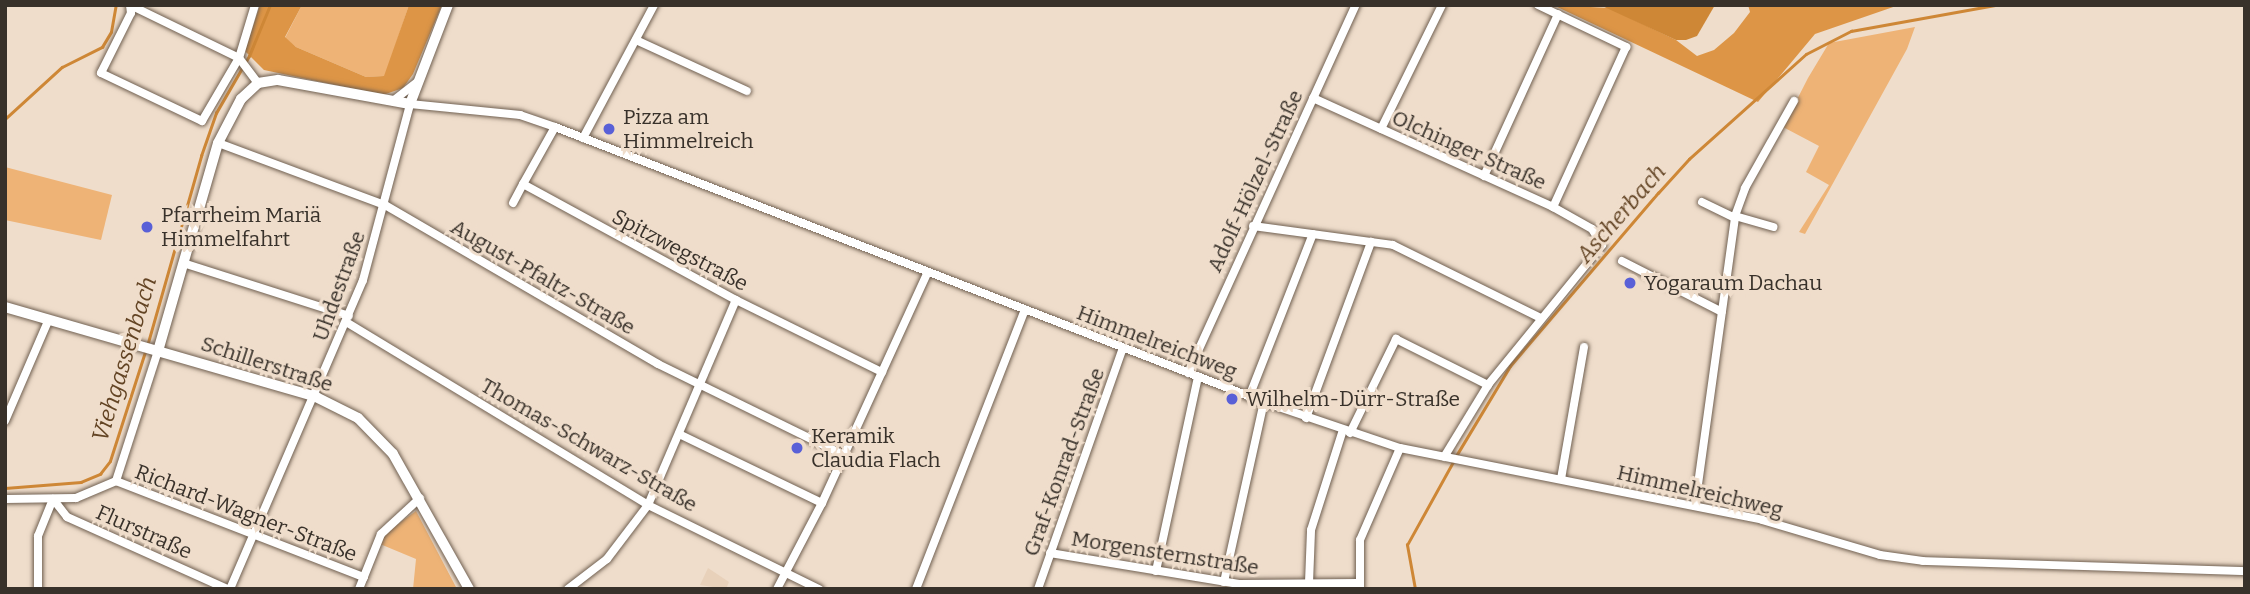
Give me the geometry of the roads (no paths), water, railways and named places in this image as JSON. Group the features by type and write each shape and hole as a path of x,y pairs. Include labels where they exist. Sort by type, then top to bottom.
{"street":[{"path":"130,5 243,62 258,83"},
{"path":"130,5 131,13 101,73 202,121 243,62 255,5"},
{"path":"5,499 76,498 116,481 151,348 183,263 218,144 235,106 258,83 278,80 389,103 410,104 448,5"},
{"path":"583,138 654,5"},
{"name":"Adolf-Hölzel-Straße","path":"1188,373 1356,5"},
{"path":"1381,129 1442,5"},
{"path":"1538,5 1626,47 1553,206"},
{"path":"1484,176 1558,14"},
{"path":"636,40 747,91"},
{"path":"389,103 416,83"},
{"name":"Olchinger Straße","path":"1313,99 1553,206 1592,229 1602,245 1541,318"},
{"path":"1695,506 1735,217 1745,188 1794,101"},
{"name":"Himmelreichweg","path":"410,104 520,116 555,127 1249,397 1399,448 1762,520 1868,553 1923,561 2245,571"},
{"name":"Uhdestraße","path":"228,589 255,535 348,319 385,205 410,104"},
{"path":"513,203 555,127"},
{"name":"August-Pfaltz-Straße","path":"218,144 385,205 700,386 844,455"},
{"name":"Spitzwegstraße","path":"523,184 736,300 882,372"},
{"path":"1702,202 1735,217 1773,227"},
{"path":"1253,226 1393,245 1541,318 1488,385 1447,458"},
{"path":"1249,397 1313,234"},
{"path":"1306,418 1371,242"},
{"path":"1622,261 1722,312"},
{"name":"Thomas-Schwarz-Straße","path":"183,263 348,319 648,505 819,589"},
{"path":"777,589 788,573 822,503 928,272"},
{"path":"568,589 607,559 648,505 736,300"},
{"name":"Schillerstraße","path":"5,307 316,397 358,418 383,441 420,498 469,589"},
{"path":"916,589 1025,309"},
{"path":"5,421 49,319"},
{"path":"1309,583 1311,530 1347,432 1396,339 1488,385"},
{"name":"Graf-Konrad-Straße","path":"1038,589 1123,347"},
{"path":"1560,479 1584,347"},
{"path":"1156,571 1198,376"},
{"path":"1224,582 1264,402"},
{"path":"679,434 822,503"},
{"path":"1359,586 1366,521 1399,448"},
{"name":"Richard-Wagner-Straße","path":"116,481 364,577"},
{"path":"359,589 381,534 420,498"},
{"path":"38,589 38,536 53,499"},
{"name":"Flurstraße","path":"53,499 67,517 228,589"},
{"name":"Morgensternstraße","path":"1050,553 1264,587 1309,583 1359,586"}],"waterway":[{"path":"5,119 62,67 102,47 111,32 116,5"},
{"name":"Viehgassenbach","path":"147,346 201,156 216,113 249,56 270,5"},
{"name":"Ascherbach","path":"1456,456 1510,366 1658,193 1689,159 1806,54 1851,31 1995,5"},
{"name":"Viehgassenbach","path":"5,488 81,482 100,474 110,461 145,352"},
{"name":"Ascherbach","path":"1415,589 1407,545 1453,462"}],"place":[{"name":"Pizza am Himmelreich","path":"609,129"},
{"name":"Pfarrheim Mariä Himmelfahrt","path":"147,227"},
{"name":"Yogaraum Dachau","path":"1630,283"},
{"name":"Wilhelm-Dürr-Straße","path":"1232,399"},
{"name":"Keramik Claudia Flach","path":"797,448"}]}
